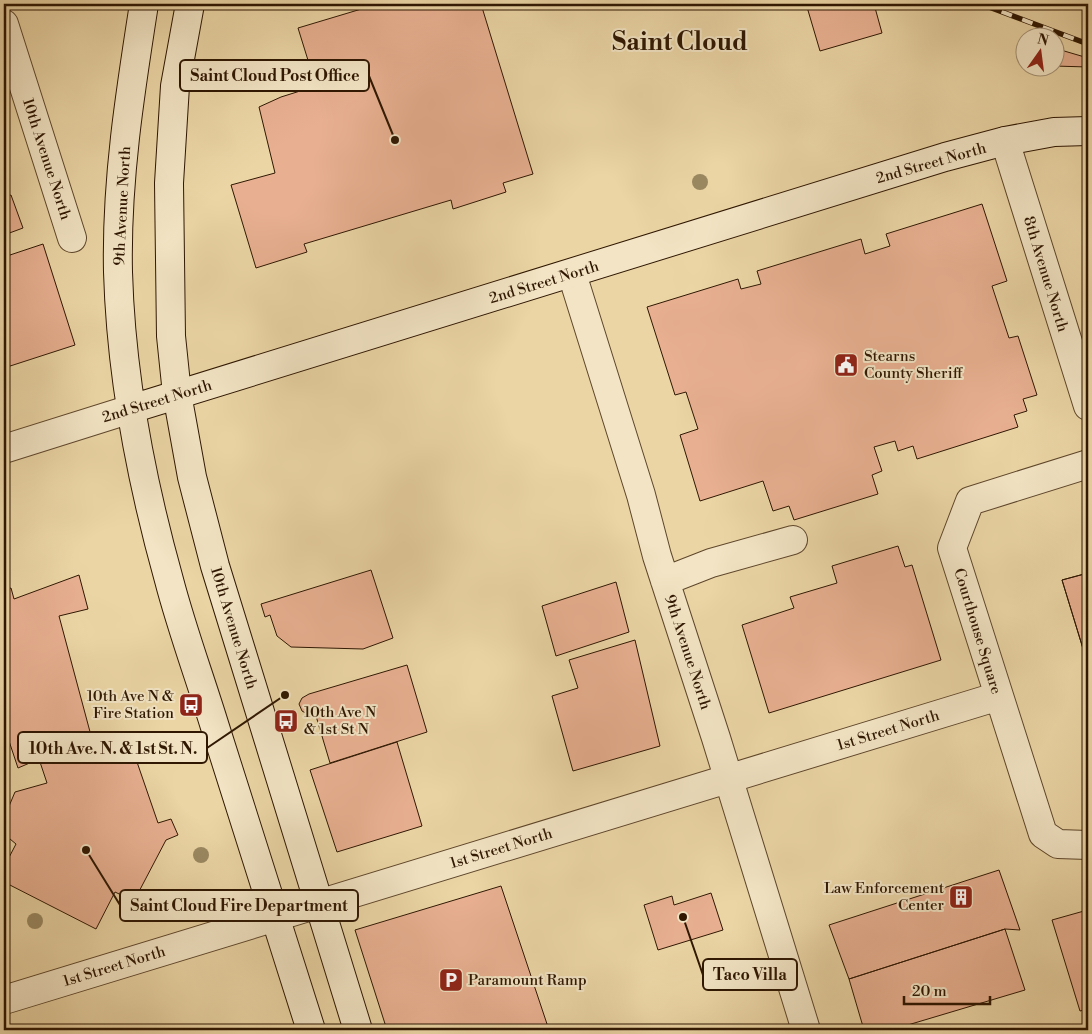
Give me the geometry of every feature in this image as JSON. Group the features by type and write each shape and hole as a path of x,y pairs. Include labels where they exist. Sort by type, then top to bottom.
{"street":[{"name":"9th Avenue North","path":"131,409 118,272 120,184 131,85 144,4"},
{"path":"177,394 171,336 170,184 175,86 190,4"},
{"name":"10th Avenue North","path":"4,24 72,238"},
{"name":"2nd Street North","path":"4,449 945,157 1005,141 1054,132 1088,131"},
{"name":"8th Avenue North","path":"1005,141 1088,406"},
{"name":"9th Avenue North","path":"572,274 665,581 806,1030"},
{"name":"10th Avenue North","path":"177,394 192,476 215,566 358,1030"},
{"path":"131,409 147,492 169,582 311,1030"},
{"name":"Courthouse Square","path":"1088,464 970,501 952,548 1043,834 1058,844 1088,845"},
{"path":"665,581 711,564 794,540"},
{"name":"1st Street North","path":"4,1000 999,696"}],"building":[{"path":"378,4 481,4 533,174 503,183 506,192 453,209 451,200 304,244 307,252 256,268 231,185 275,173 259,107 281,97 316,86 298,28"},
{"path":"820,4 874,4 882,33 820,51 807,7"},
{"path":"1064,51 1088,58 1088,67 1064,66"},
{"path":"11,195 23,228 4,235 4,197"},
{"name":"Stearns County Sheriff","path":"982,204 1007,281 992,286 1009,338 1018,336 1037,395 1023,399 1027,411 1014,415 1018,427 917,459 913,446 898,451 895,441 874,447 882,471 872,475 878,494 794,520 789,506 773,511 763,481 700,501 680,435 698,429 686,392 675,395 647,307 738,279 741,289 761,284 757,271 861,239 865,254 890,246 886,234"},
{"path":"43,244 75,345 4,368 4,257"},
{"path":"898,546 905,567 912,565 941,660 769,713 742,625 794,608 790,597 837,583 832,566"},
{"path":"371,570 393,638 363,649 291,647 277,636 270,615 265,617 261,604"},
{"path":"1088,573 1088,665 1062,580"},
{"path":"1088,573 1088,665 1062,580"},
{"path":"79,575 88,609 59,616 93,743 39,759 18,768 8,738 4,740 4,590 11,588 14,599"},
{"path":"616,582 629,632 556,656 542,606"},
{"path":"635,640 660,746 573,771 552,696 578,688 569,660"},
{"path":"407,665 427,732 330,763 316,716 302,711 299,704 302,698 309,694"},
{"path":"127,733 158,823 171,819 178,835 166,840 134,901 115,892 96,929 4,882 4,867 16,844 4,834 4,818 15,792 47,783 39,759"},
{"path":"397,742 422,826 337,852 310,770"},
{"name":"Law Enforcement Center","path":"999,870 1020,930 1005,929 849,979 829,925"},
{"name":"Paramount Ramp","path":"501,886 549,1030 387,1030 355,930"},
{"path":"711,893 723,930 658,950 644,905 672,896 674,905"},
{"path":"1084,911 1088,924 1088,1009 1080,1011 1052,920"},
{"path":"1005,929 1025,990 891,1030 864,1030 849,979"}],"railway":[{"path":"981,4 1088,44"}],"place":[{"name":"Saint Cloud Post Office","path":"395,140"},
{"name":"Stearns County Sheriff","path":"846,365"},
{"name":"10th Ave. N. & 1st St. N.","path":"285,695"},
{"name":"10th Ave N & Fire Station","path":"191,705"},
{"name":"10th Ave N & 1st St N","path":"286,721"},
{"name":"Saint Cloud Fire Department","path":"86,850"},
{"name":"Law Enforcement Center","path":"961,897"},
{"name":"Taco Villa","path":"683,917"},
{"name":"Paramount Ramp","path":"451,980"}],"district":[{"name":"Saint Cloud","path":"680,41"}]}
